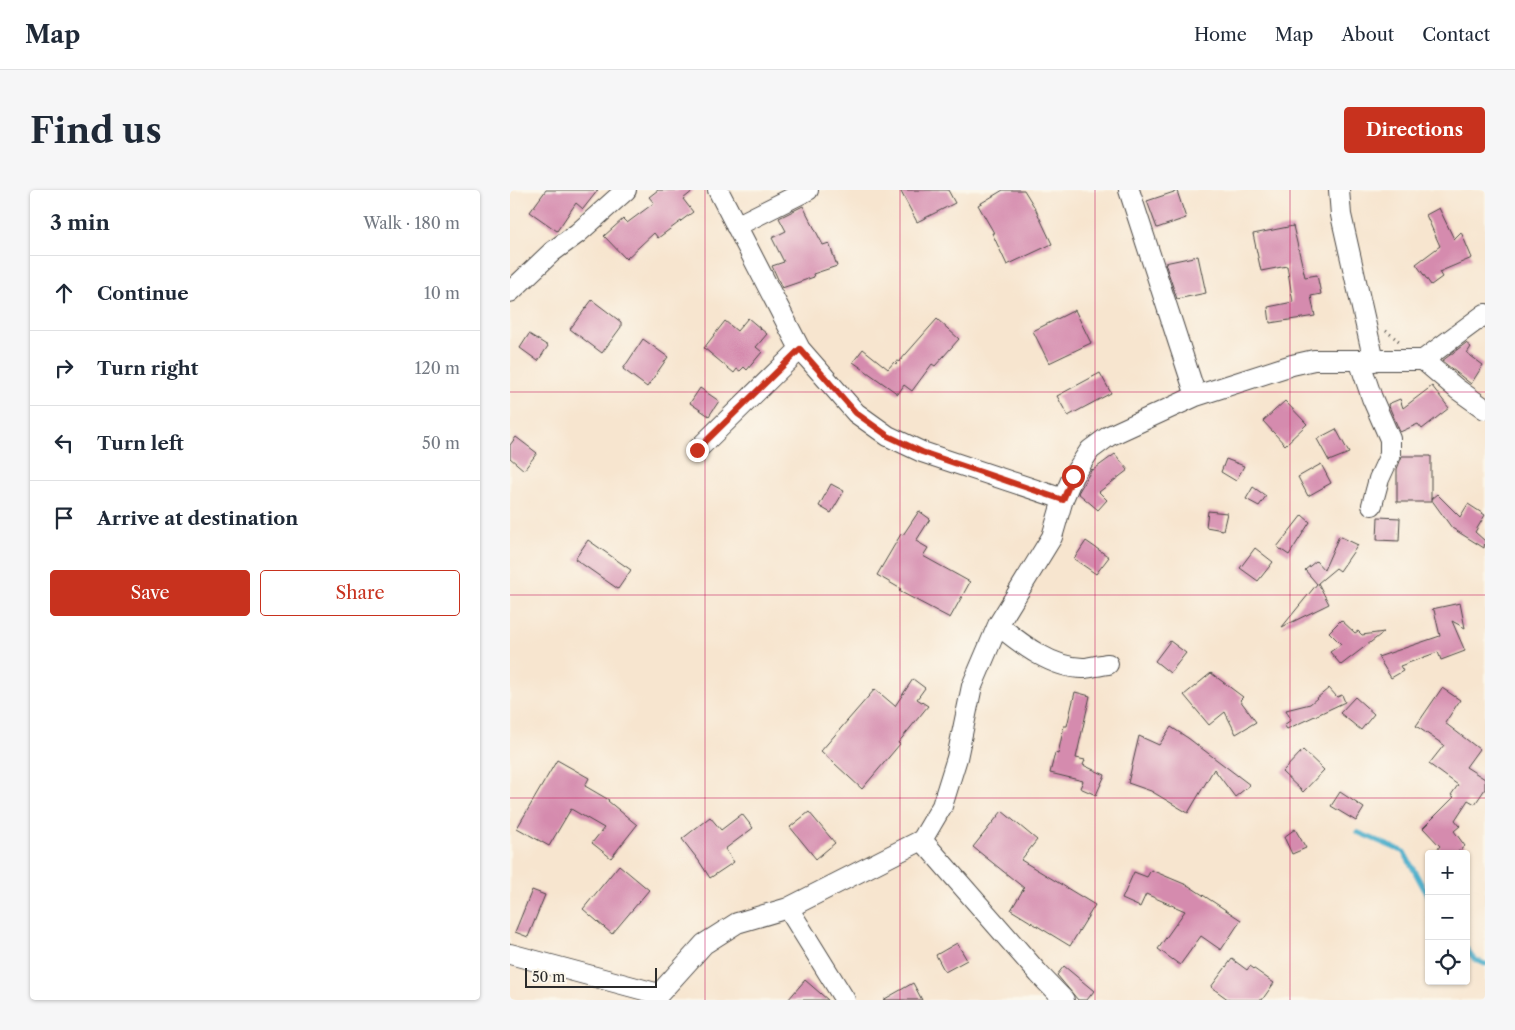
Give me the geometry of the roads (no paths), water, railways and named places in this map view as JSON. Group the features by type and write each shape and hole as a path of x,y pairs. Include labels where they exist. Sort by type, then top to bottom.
{"street":[{"path":"510,292 552,252 578,233 626,190"},
{"path":"718,190 800,349 856,413 888,436 922,452 1063,500"},
{"path":"736,226 808,190"},
{"path":"1129,190 1196,396"},
{"path":"1339,190 1341,215 1372,398 1390,439 1390,455 1379,479 1372,505"},
{"path":"510,954 657,997 704,944 737,923 788,908 922,840 942,806 957,758 972,686 998,625 1052,537 1063,500 1073,476 1090,450 1109,436 1196,396 1314,360 1423,360 1485,314"},
{"path":"697,450 800,349"},
{"path":"1423,360 1457,389 1485,409"},
{"path":"998,625 1017,641 1036,653 1062,664 1084,668 1108,664"},
{"path":"922,840 1064,1000"},
{"path":"788,908 844,1000"}],"waterway":[{"path":"1357,832 1404,852 1427,895"},
{"path":"1470,954 1474,959 1485,964"}]}
